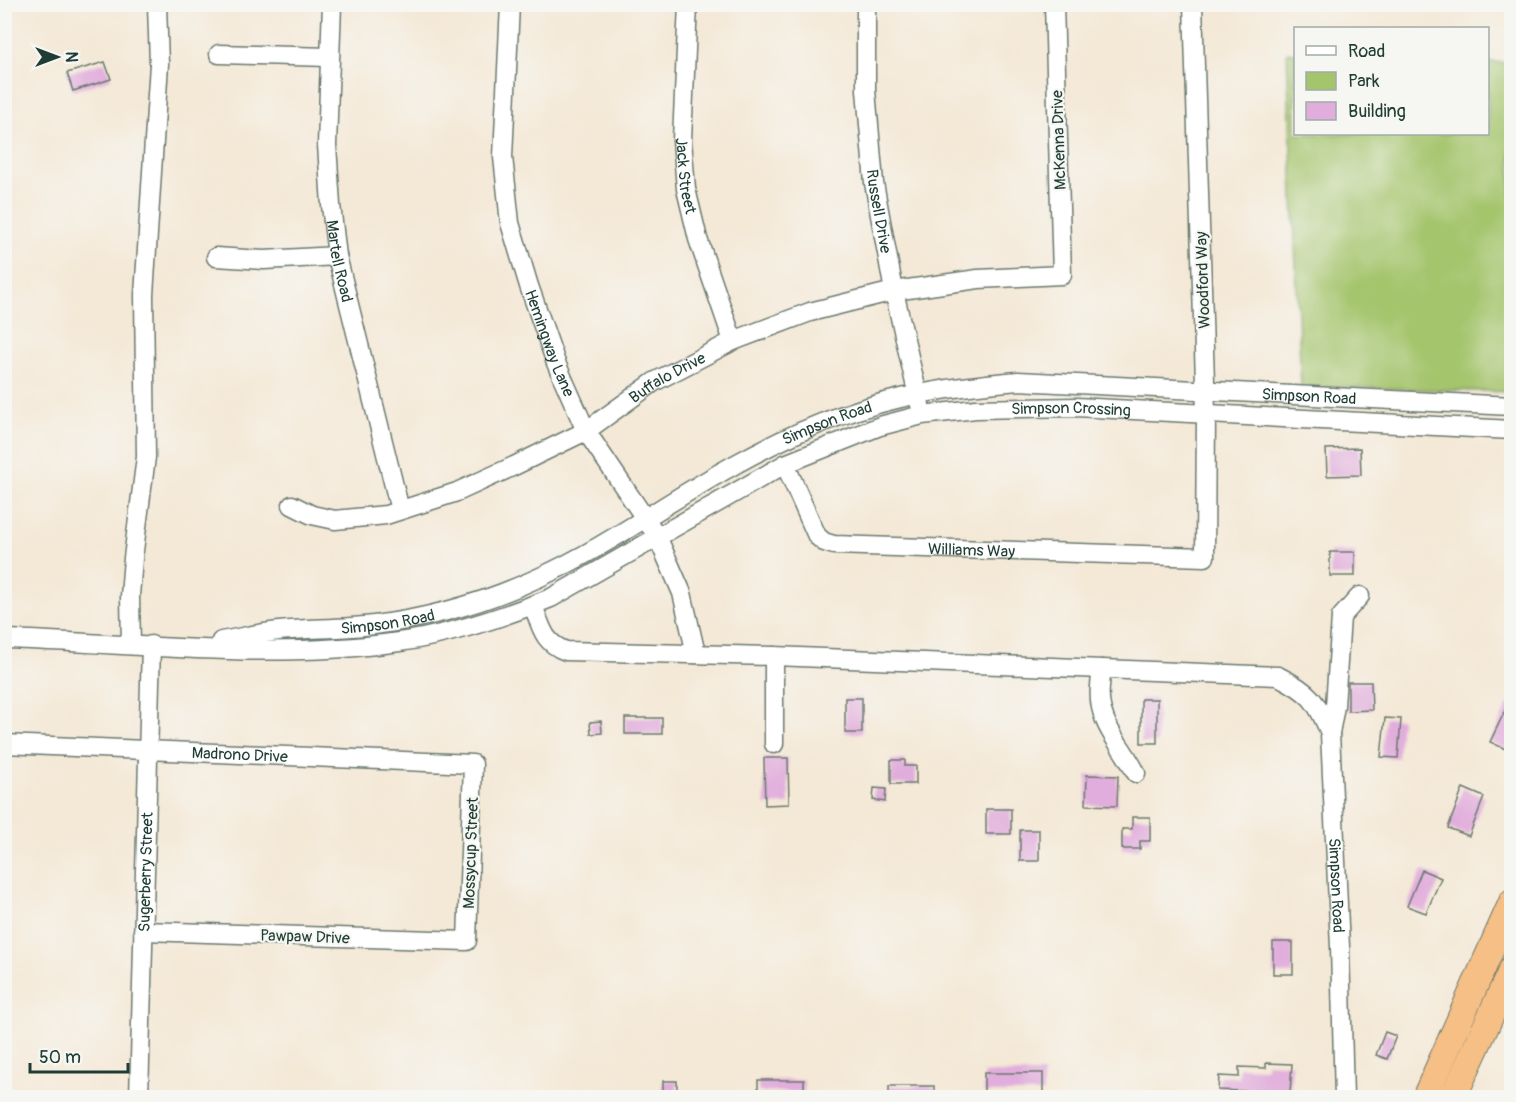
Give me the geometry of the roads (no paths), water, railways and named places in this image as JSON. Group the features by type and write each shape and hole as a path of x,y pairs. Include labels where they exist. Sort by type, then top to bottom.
{"highway":[{"path":"1425,1098 1512,902"},
{"path":"1453,1098 1512,969"}],"street":[{"path":"131,645 132,567 146,457 144,295 159,64 157,4"},
{"name":"Martell Road","path":"332,4 327,145 331,206 338,256 399,510"},
{"name":"Hemingway Lane","path":"510,4 503,157 510,222 556,363 586,431 657,536 682,593 696,654"},
{"name":"Jack Street","path":"688,4 682,140 686,189 698,239 733,341"},
{"name":"Russell Drive","path":"866,4 866,90 874,183 894,291 922,415"},
{"name":"McKenna Drive","path":"1054,4 1062,275"},
{"name":"Woodford Way","path":"1193,4 1206,390 1205,556"},
{"path":"219,54 329,57"},
{"path":"216,258 286,260 338,256"},
{"name":"Buffalo Drive","path":"292,504 312,515 335,519 386,515 457,492 586,431 654,382 733,341 810,312 894,291 978,279 1062,275"},
{"name":"Simpson Road","path":"186,647 279,631 376,625 436,614 473,604 538,579 591,551 734,464 780,441 838,418 917,394 1018,381 1512,406"},
{"name":"Simpson Crossing","path":"657,536 785,464 880,426 922,415 976,409 1076,407 1512,430"},
{"name":"Williams Way","path":"785,464 817,536 824,542 834,545 1205,556"},
{"name":"Simpson Road","path":"4,639 279,651 337,650 401,642 444,633 551,598 657,536"},
{"path":"1330,733 1335,706 1341,617 1360,596"},
{"name":"Simpson Road","path":"532,605 546,639 555,647 566,651 774,656 1278,676 1303,689 1321,711 1330,733 1344,1098"},
{"name":"Sugerberry Street","path":"139,1098 151,645"},
{"path":"774,656 774,744"},
{"path":"1102,669 1101,710 1107,725 1136,773"},
{"name":"Madrono Drive","path":"4,744 473,764"},
{"name":"Mossycup Street","path":"467,941 473,764"},
{"name":"Pawpaw Drive","path":"143,931 467,941"}]}
